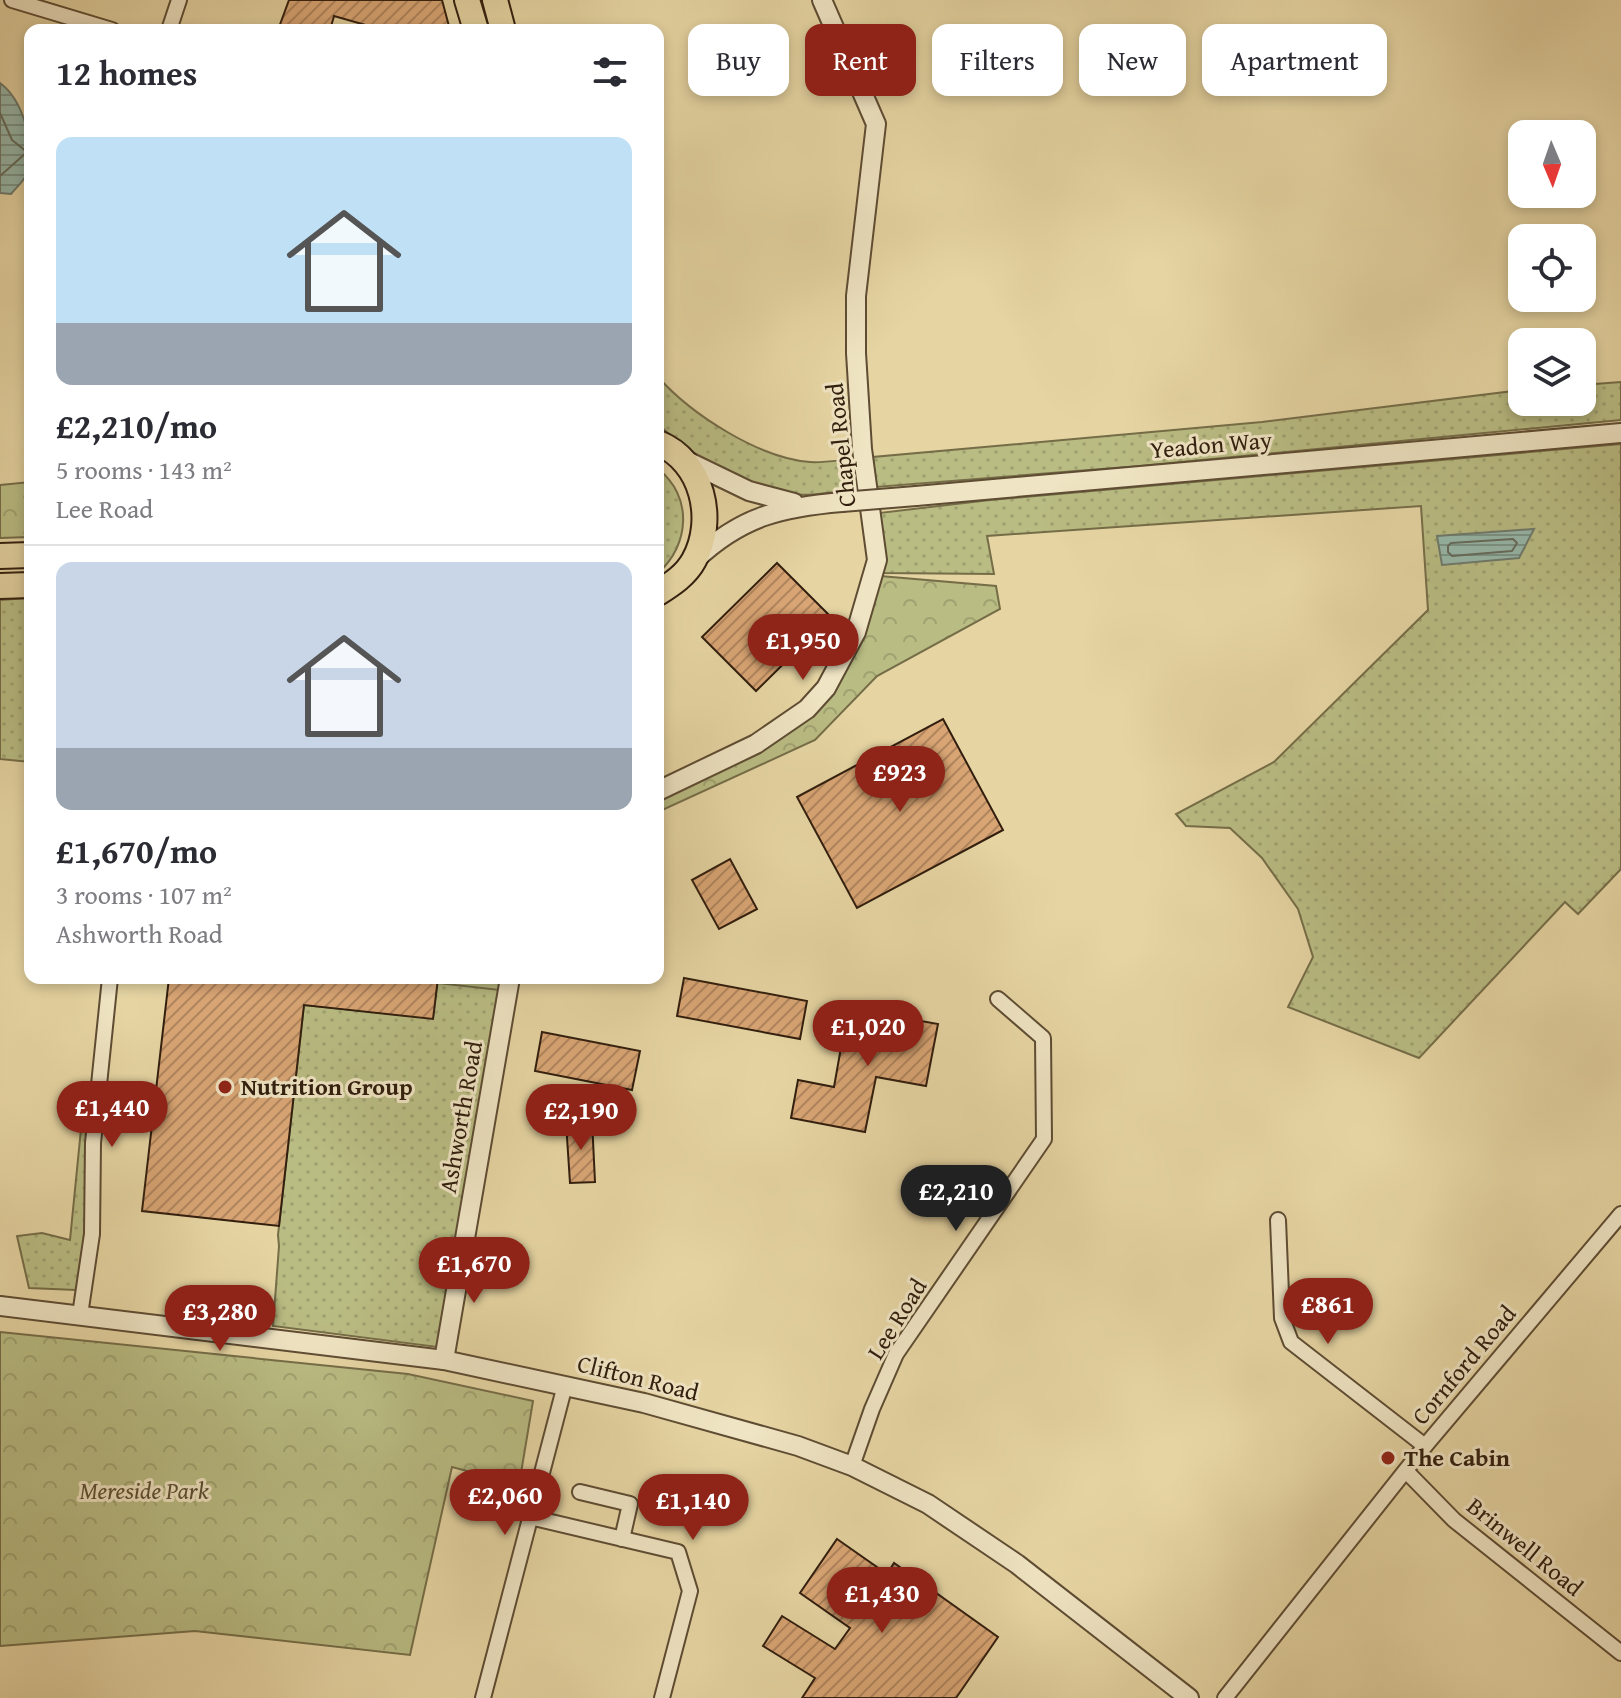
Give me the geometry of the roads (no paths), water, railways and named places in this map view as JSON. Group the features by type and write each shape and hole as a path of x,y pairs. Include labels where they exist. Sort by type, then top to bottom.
{"main road":[{"path":"467,0 474,24"},
{"path":"495,0 501,24"},
{"path":"665,446 696,478 705,506 704,534 694,561 667,588"},
{"path":"0,556 24,555"},
{"path":"0,586 24,585"}],"street":[{"path":"12,0 92,24"},
{"path":"171,24 179,0"},
{"name":"Chapel Road","path":"664,788 756,744 807,709 826,688 856,632 874,576 877,546 862,449 856,296 876,124 822,0"},
{"name":"Yeadon Way","path":"694,561 734,528 769,513 805,505 1621,433"},
{"name":"Yeadon Way","path":"665,446 702,470 749,491 805,505"},
{"path":"80,1315 92,1234 93,1143 109,984"},
{"name":"Ashworth Road","path":"444,1360 509,984"},
{"name":"Lee Road","path":"852,1466 896,1354 1044,1139 1043,1038 998,999"},
{"name":"Cornford Road","path":"1225,1698 1425,1446 1621,1214"},
{"path":"1278,1220 1282,1318 1291,1342 1425,1446"},
{"name":"Clifton Road","path":"0,1306 444,1360 565,1385 732,1426 798,1446 852,1466 928,1504 987,1543 1189,1698"},
{"path":"483,1698 565,1385"},
{"name":"Brinwell Road","path":"1407,1472 1454,1520 1621,1653"},
{"path":"580,1492 630,1504 622,1539"},
{"path":"530,1517 678,1552 690,1591 662,1698"}],"water":[{"path":"0,83 15,100 24,119 24,178 11,194 0,193"},
{"path":"1534,529 1519,558 1442,565 1437,536"}],"place":[{"name":"Nutrition Group","path":"225,1087"},
{"name":"The Cabin","path":"1388,1458"}],"park label":[{"name":"Mereside Park","path":"144,1491"}]}
